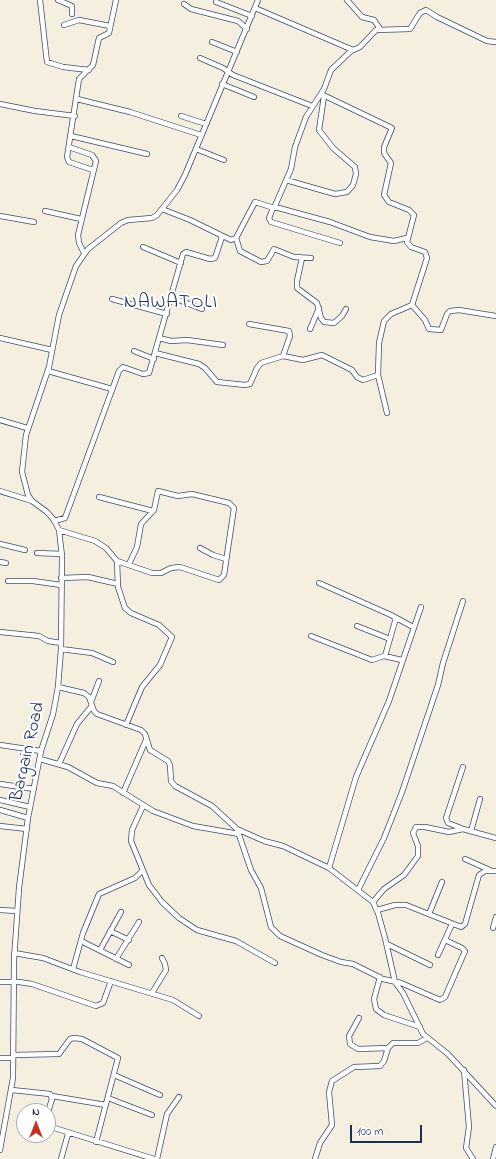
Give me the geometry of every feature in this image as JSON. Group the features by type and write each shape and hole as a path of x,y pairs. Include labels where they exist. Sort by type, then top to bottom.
{"street":[{"path":"40,0 47,62 63,67 89,70"},
{"path":"58,0 72,6 72,14"},
{"path":"93,170 70,162 67,157 75,116 79,79 89,70 95,59 99,38 108,35 116,0"},
{"path":"32,501 28,495 22,472 27,428 48,371 55,329 64,297 76,266 84,253 121,223 128,220 152,218 162,209 181,184 258,0"},
{"path":"347,0 362,17 374,20 380,28"},
{"path":"216,2 252,16"},
{"path":"184,4 191,9 238,21 247,28"},
{"path":"255,8 353,50"},
{"path":"286,180 335,194 347,192 353,184 356,177 355,166 333,148 319,130 322,95 334,66 353,50 360,47 373,32 380,28 410,29 420,13 426,10 437,17 487,41 496,42"},
{"path":"64,25 79,20 110,26"},
{"path":"212,42 237,52"},
{"path":"200,58 228,72 312,106"},
{"path":"222,84 254,97"},
{"path":"322,95 312,106 300,131 291,169 269,218 271,222 340,243"},
{"path":"322,95 392,128 384,147 384,153 391,163 384,195 389,202 413,212 414,219 407,238 408,245 427,254 412,305 387,317 384,321 379,343 378,375 387,413"},
{"path":"77,99 130,112 201,135"},
{"path":"0,104 35,111 75,116"},
{"path":"181,116 206,124"},
{"path":"71,136 147,154"},
{"path":"69,147 95,157 81,219 79,243 84,253"},
{"path":"196,149 224,160"},
{"path":"162,209 190,220 222,237 231,240 236,238 255,202 330,222 370,237 394,241 407,238"},
{"path":"45,211 81,219"},
{"path":"0,216 34,222"},
{"path":"54,521 65,518 120,369 126,368 146,374 149,373 184,252 210,259 215,258 222,237"},
{"path":"236,238 240,250 261,262 267,261 274,250 291,257 311,258"},
{"path":"143,247 181,263"},
{"path":"302,258 297,288 315,300 319,306 321,318 324,322 330,324 339,320 346,309"},
{"path":"171,297 202,309"},
{"path":"112,299 167,314"},
{"path":"412,305 425,320 431,331 441,330 447,314 450,311 459,310 496,316"},
{"path":"310,329 319,306"},
{"path":"249,324 289,331 290,336 283,356"},
{"path":"0,338 52,350"},
{"path":"159,338 171,341 186,340 223,345"},
{"path":"134,351 154,359"},
{"path":"155,353 199,364 205,368 217,382 244,385 250,384 257,368 261,363 283,356 303,360 322,355 352,370 360,380 369,379 378,375"},
{"path":"48,371 112,389"},
{"path":"0,420 27,428"},
{"name":"Bargain Road","path":"0,491 32,501 46,512 54,521 58,530 62,554 61,646 58,687 53,714 41,751 28,818 14,953 12,1090 3,1125 0,1150"},
{"path":"58,530 95,541 106,548 117,561 157,573 175,567 180,567 220,580 224,575 229,530 234,508 233,505 192,494 178,496 158,491 153,511 142,524 137,547 129,564"},
{"path":"99,497 153,511"},
{"path":"0,544 25,550"},
{"path":"200,548 213,555 226,559"},
{"path":"37,553 62,554"},
{"path":"117,561 118,584 125,608 131,613 159,625 172,637 160,665 142,687 126,725"},
{"path":"0,562 6,563"},
{"path":"62,578 88,578 118,584"},
{"path":"8,582 32,581 61,585"},
{"path":"319,583 413,627"},
{"path":"358,890 384,838 402,792 438,685 443,663 463,600"},
{"path":"329,868 356,777 389,701 421,607"},
{"path":"385,656 396,618"},
{"path":"357,626 390,639"},
{"path":"0,632 39,636 61,646 92,653 113,662"},
{"path":"311,636 372,660 385,656 402,660"},
{"path":"59,764 77,724 91,705 99,681"},
{"path":"58,687 84,693 89,697 91,705 97,714 141,730 146,738 150,750 168,760 170,765 171,781 175,786 212,806 237,829 264,841 283,846 329,868 373,902 377,910 387,944 395,982 403,993 420,1027 427,1038 444,1050 495,1102"},
{"path":"124,793 146,738"},
{"path":"0,745 41,751"},
{"path":"40,759 59,764 80,773 97,783 113,786 143,806 192,826 239,834"},
{"path":"463,767 446,818 448,823 463,829 496,838"},
{"path":"0,784 34,789"},
{"path":"471,831 480,799"},
{"path":"0,800 30,807"},
{"path":"143,806 131,836 149,885 162,902 189,925 206,934 236,941 275,964"},
{"path":"0,810 28,818"},
{"path":"0,826 27,829"},
{"path":"373,902 384,889 404,875 418,856 418,846 413,833 416,827 425,827 449,832 463,829"},
{"path":"237,829 251,870 261,888 271,927 276,934 322,955 341,962 353,964 380,978 395,982 438,1000 443,999 465,952 462,948 445,940"},
{"path":"465,859 494,871"},
{"path":"73,969 81,941 99,894 135,878 143,870"},
{"path":"377,910 401,904 461,927 465,924 479,875 485,871 494,871"},
{"path":"429,914 442,882"},
{"path":"0,910 18,912"},
{"path":"100,950 121,912"},
{"path":"493,928 496,916"},
{"path":"116,959 139,922"},
{"path":"438,955 452,924"},
{"path":"110,931 129,940"},
{"path":"81,941 129,965"},
{"path":"387,944 430,965"},
{"path":"14,953 43,958 73,969 173,1000 199,1016"},
{"path":"152,993 166,970 166,964 162,958"},
{"path":"380,978 374,999 376,1009 384,1015 420,1027"},
{"path":"0,982 32,984 96,1006 103,1003 111,981"},
{"path":"359,1018 349,1036 350,1044 353,1047 368,1049 388,1048"},
{"path":"0,1058 59,1054 70,1039 78,1038 118,1058 96,1142"},
{"path":"315,1159 320,1143 332,1125 329,1092 332,1081 354,1067 380,1066 384,1061 388,1048 393,1043 418,1043 427,1038"},
{"path":"464,1070 469,1127 466,1148 473,1159"},
{"path":"114,1075 160,1095"},
{"path":"12,1090 47,1092 52,1096 106,1104"},
{"path":"50,1103 52,1096"},
{"path":"158,1159 167,1114 179,1097"},
{"path":"108,1098 152,1115"},
{"path":"56,1129 154,1159"},
{"path":"61,1159 68,1134"},
{"path":"494,1159 496,1147"}],"district":[{"name":"NAWATOLI","path":"171,304"}]}
